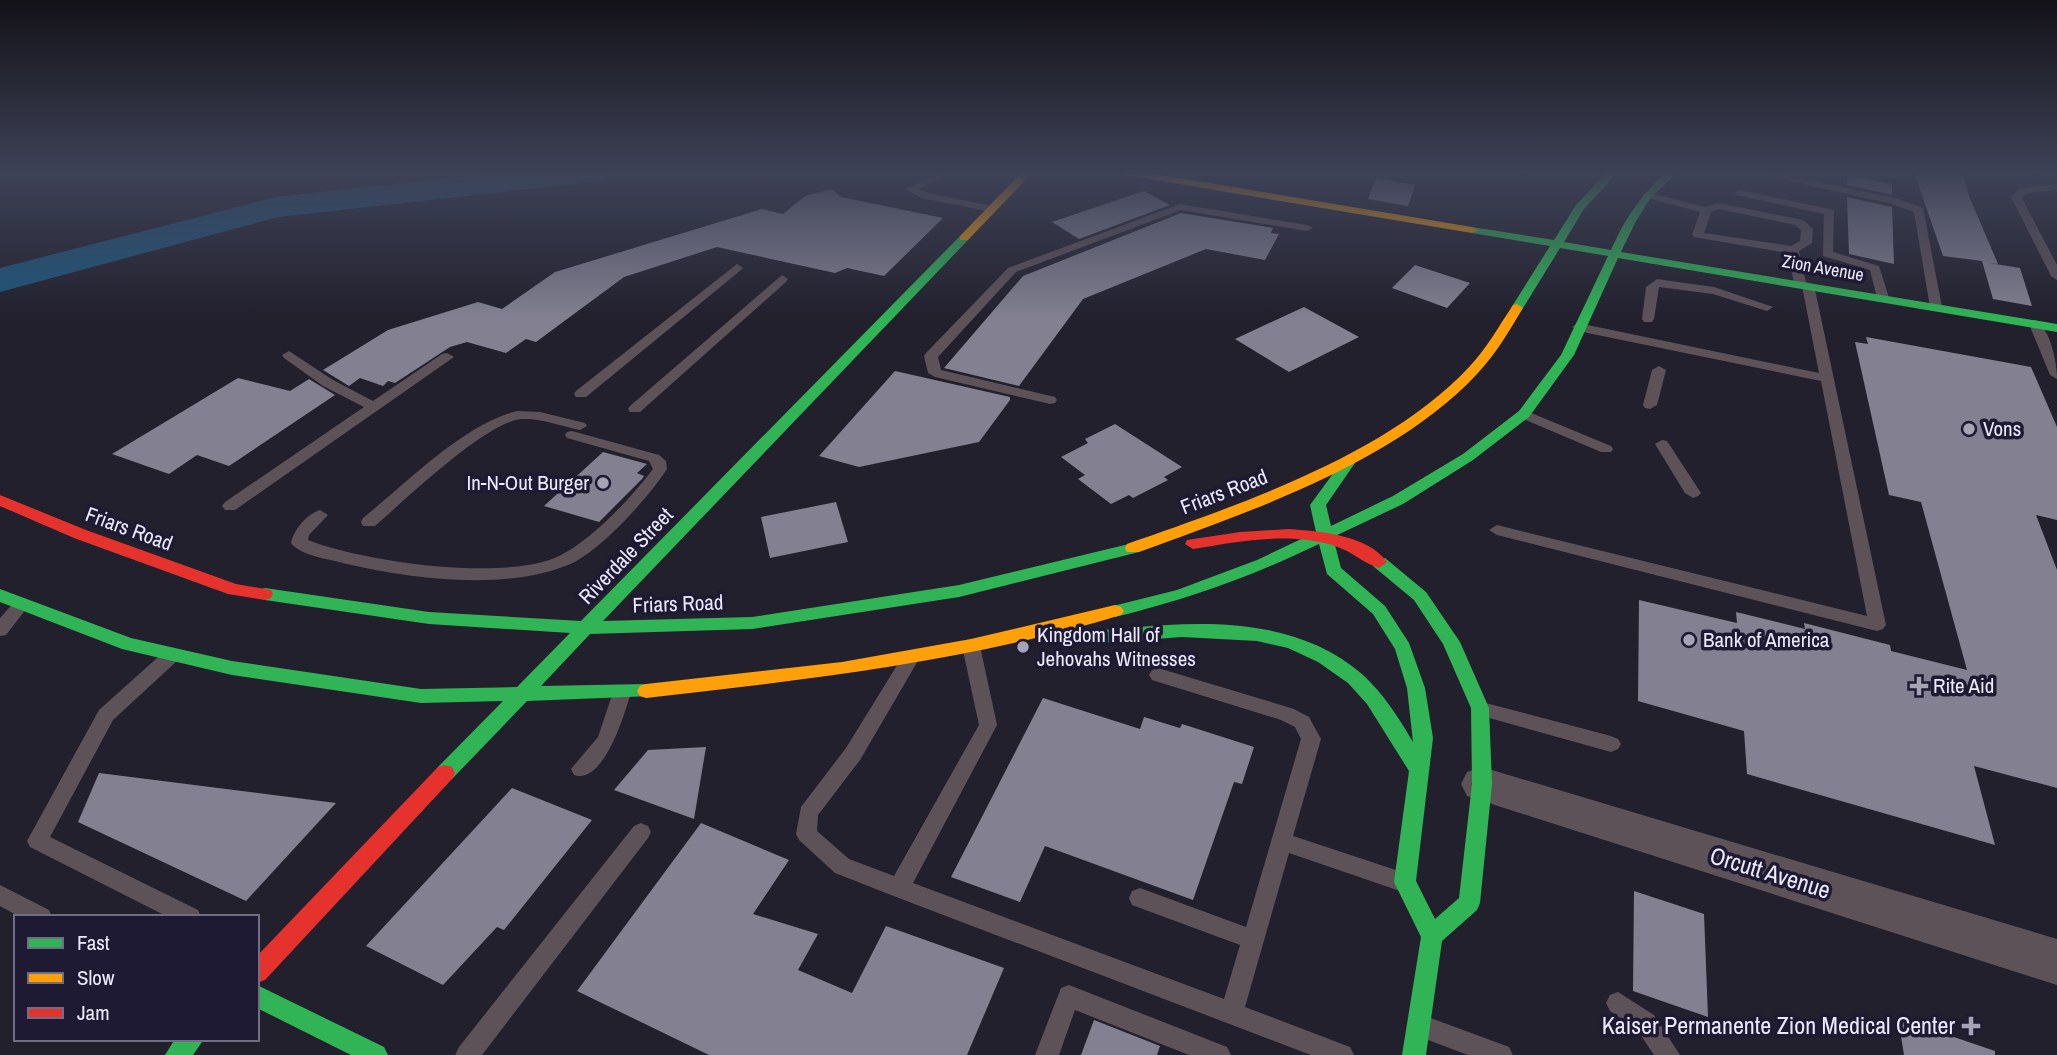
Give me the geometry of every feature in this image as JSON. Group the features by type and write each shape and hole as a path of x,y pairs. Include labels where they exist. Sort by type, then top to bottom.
{"main road":[{"name":"Riverdale Street","path":"262,959 980,221"},
{"name":"Zion Avenue","path":"1426,221 2057,328"},
{"name":"Friars Road","path":"0,500 80,534 234,590 429,618 586,628 752,623 958,590 1111,556 1267,500 1351,459 1421,415 1469,375 1504,329 1571,221"},
{"path":"0,595 128,645 232,668 421,696 622,692 842,669 971,646 1180,595 1263,564 1398,500 1468,457 1524,414 1567,355 1613,253 1632,221"},
{"path":"1351,459 1318,505 1333,570 1379,610 1403,648 1416,688 1423,738 1405,882 1432,936 1414,1055"},
{"path":"1111,556 1264,534 1325,536 1369,554 1420,596 1451,642 1480,708 1482,784 1469,904 1432,936"},
{"path":"971,646 1213,629 1286,641 1335,665 1361,687 1382,709 1419,770"},
{"path":"259,997 376,1055"},
{"path":"177,1055 190,1041"}],"street":[{"name":"Orcutt Avenue","path":"1482,784 2057,962"}],"lane":[{"path":"1050,400 935,373 931,356 1012,270 1142,221"},
{"path":"1266,221 1307,228"},
{"path":"1703,221 1699,235 1793,250 1806,243 1807,229 1795,221"},
{"path":"1829,221 1827,254 1875,268 1883,298"},
{"path":"1921,221 1936,307"},
{"path":"2029,221 2057,276"},
{"path":"1497,530 1877,625 1835,410 1793,250"},
{"path":"582,394 737,268"},
{"path":"635,409 782,279"},
{"path":"1648,319 1652,287 1657,283 1714,291 1767,307"},
{"path":"2035,324 2057,375"},
{"path":"1578,327 1825,378"},
{"path":"289,355 328,383 374,407"},
{"path":"230,506 447,357"},
{"path":"1650,405 1660,370"},
{"path":"320,515 301,533 299,543 315,551 385,565 488,575 565,561 590,543 660,469 659,461 576,430 520,414 507,417 478,435 369,522"},
{"path":"1524,414 1606,449"},
{"path":"1662,444 1693,493"},
{"path":"0,630 22,604"},
{"path":"899,888 988,725 971,646"},
{"path":"172,655 106,715 37,841 186,915"},
{"path":"911,657 853,754 808,813 806,834 842,866 1342,1055"},
{"path":"1158,675 1287,714 1302,722 1311,739 1310,751 1232,1013"},
{"path":"581,769 606,741 622,692"},
{"path":"1480,708 1611,744"},
{"path":"467,1055 640,832"},
{"path":"1283,842 1405,882"},
{"path":"0,895 37,915"},
{"path":"1140,898 1254,940"},
{"path":"1047,1055 1069,996 1218,1055"},
{"path":"1618,1003 1646,1023 1668,1055"},
{"path":"1418,1026 1501,1055"}],"building":[{"path":"722,221 940,221 884,276 847,268 835,273 717,247 624,277 536,342 526,339 506,353 467,342 450,347 395,383 388,381 383,386 360,378 349,386 323,370 388,330 478,302 502,309 555,272"},
{"path":"1054,221 1127,221 1079,239 1052,222"},
{"path":"1160,221 1231,221 1273,228 1271,233 1279,234 1265,260 1206,249 1083,299 1019,386 944,368 1023,276"},
{"path":"1848,221 1892,221 1894,264 1849,254"},
{"path":"1931,221 1980,221 1998,264 1989,263 2020,268 2032,306 1993,299 1982,261 1943,256"},
{"path":"1415,265 1470,283 1447,308 1392,288"},
{"path":"1304,307 1359,337 1289,372 1235,339"},
{"path":"1866,337 2031,367 2057,427 2057,520 2036,515 2057,570 2057,788 1974,766 1995,845 1747,774 1744,731 1638,701 1639,600 1737,623 1736,612 1805,629 1804,623 1890,645 1891,651 1967,670 1921,502 1889,495 1855,342 1868,344"},
{"path":"895,371 1010,397 1010,400 979,442 859,467 819,456"},
{"path":"238,378 290,391 309,379 335,395 229,466 197,455 169,474 112,454"},
{"path":"1115,424 1182,467 1164,477 1168,480 1133,498 1129,495 1111,504 1078,479 1085,475 1061,457 1088,443 1085,439"},
{"name":"In-N-Out Burger","path":"603,452 647,464 637,473 644,476 642,479 599,522 544,506"},
{"path":"836,502 848,542 770,558 761,517"},
{"path":"1043,698 1140,729 1144,717 1180,728 1182,724 1254,747 1242,784 1234,782 1193,900 1045,846 1020,902 951,877"},
{"path":"706,747 694,819 614,790 648,750"},
{"path":"99,773 336,803 246,901 78,822"},
{"path":"512,788 592,820 504,930 497,927 443,985 366,946"},
{"path":"701,823 789,860 753,914 818,934 798,970 852,993 886,926 1004,968 967,1055 709,1055 577,991"},
{"path":"1634,891 1704,914 1708,1017 1633,991"},
{"path":"1898,1018 1995,1051 1995,1055 1904,1055"},
{"path":"1094,1020 1160,1046 1157,1055 1081,1055"}],"waterway":[{"path":"0,280 222,221"}],"traffic: fast":[{"path":"1517,308 1571,221"},
{"path":"1115,611 1180,595 1263,564 1398,500 1468,457 1524,414 1567,355 1630,221"},
{"path":"1472,230 2057,328"},
{"path":"445,773 964,238"},
{"path":"1348,463 1318,505 1333,570 1379,610 1403,648 1416,688 1423,738 1405,882 1432,936 1414,1055"},
{"path":"265,594 429,618 586,628 752,623 959,591 1133,548"},
{"path":"1379,562 1420,596 1451,642 1480,708 1482,784 1469,903 1432,936"},
{"path":"0,595 128,644 232,668 421,696 646,691"},
{"path":"1074,639 1145,633 1220,631 1257,634 1292,643 1325,657 1354,678 1390,721 1419,770"},
{"path":"259,997 376,1055"},
{"path":"177,1055 190,1041"}],"traffic: slow":[{"path":"964,238 980,221"},
{"path":"1420,221 1472,230"},
{"path":"1133,548 1266,498 1309,479 1392,435 1431,408 1474,370 1517,308"},
{"path":"646,691 842,669 971,646 1115,611"}],"traffic: jam":[{"path":"0,500 80,534 234,590 265,594"},
{"path":"1193,544 1265,535 1313,535 1359,549 1379,562"},
{"path":"259,970 445,773"}],"place":[{"name":"Vons","path":"1969,429"},
{"name":"In-N-Out Burger","path":"603,483"},
{"name":"Bank of America","path":"1689,640"},
{"name":"Kingdom Hall of Jehovahs Witnesses","path":"1023,647"},
{"name":"Rite Aid","path":"1919,686"},
{"name":"Kaiser Permanente Zion Medical Center","path":"1971,1026"}]}
